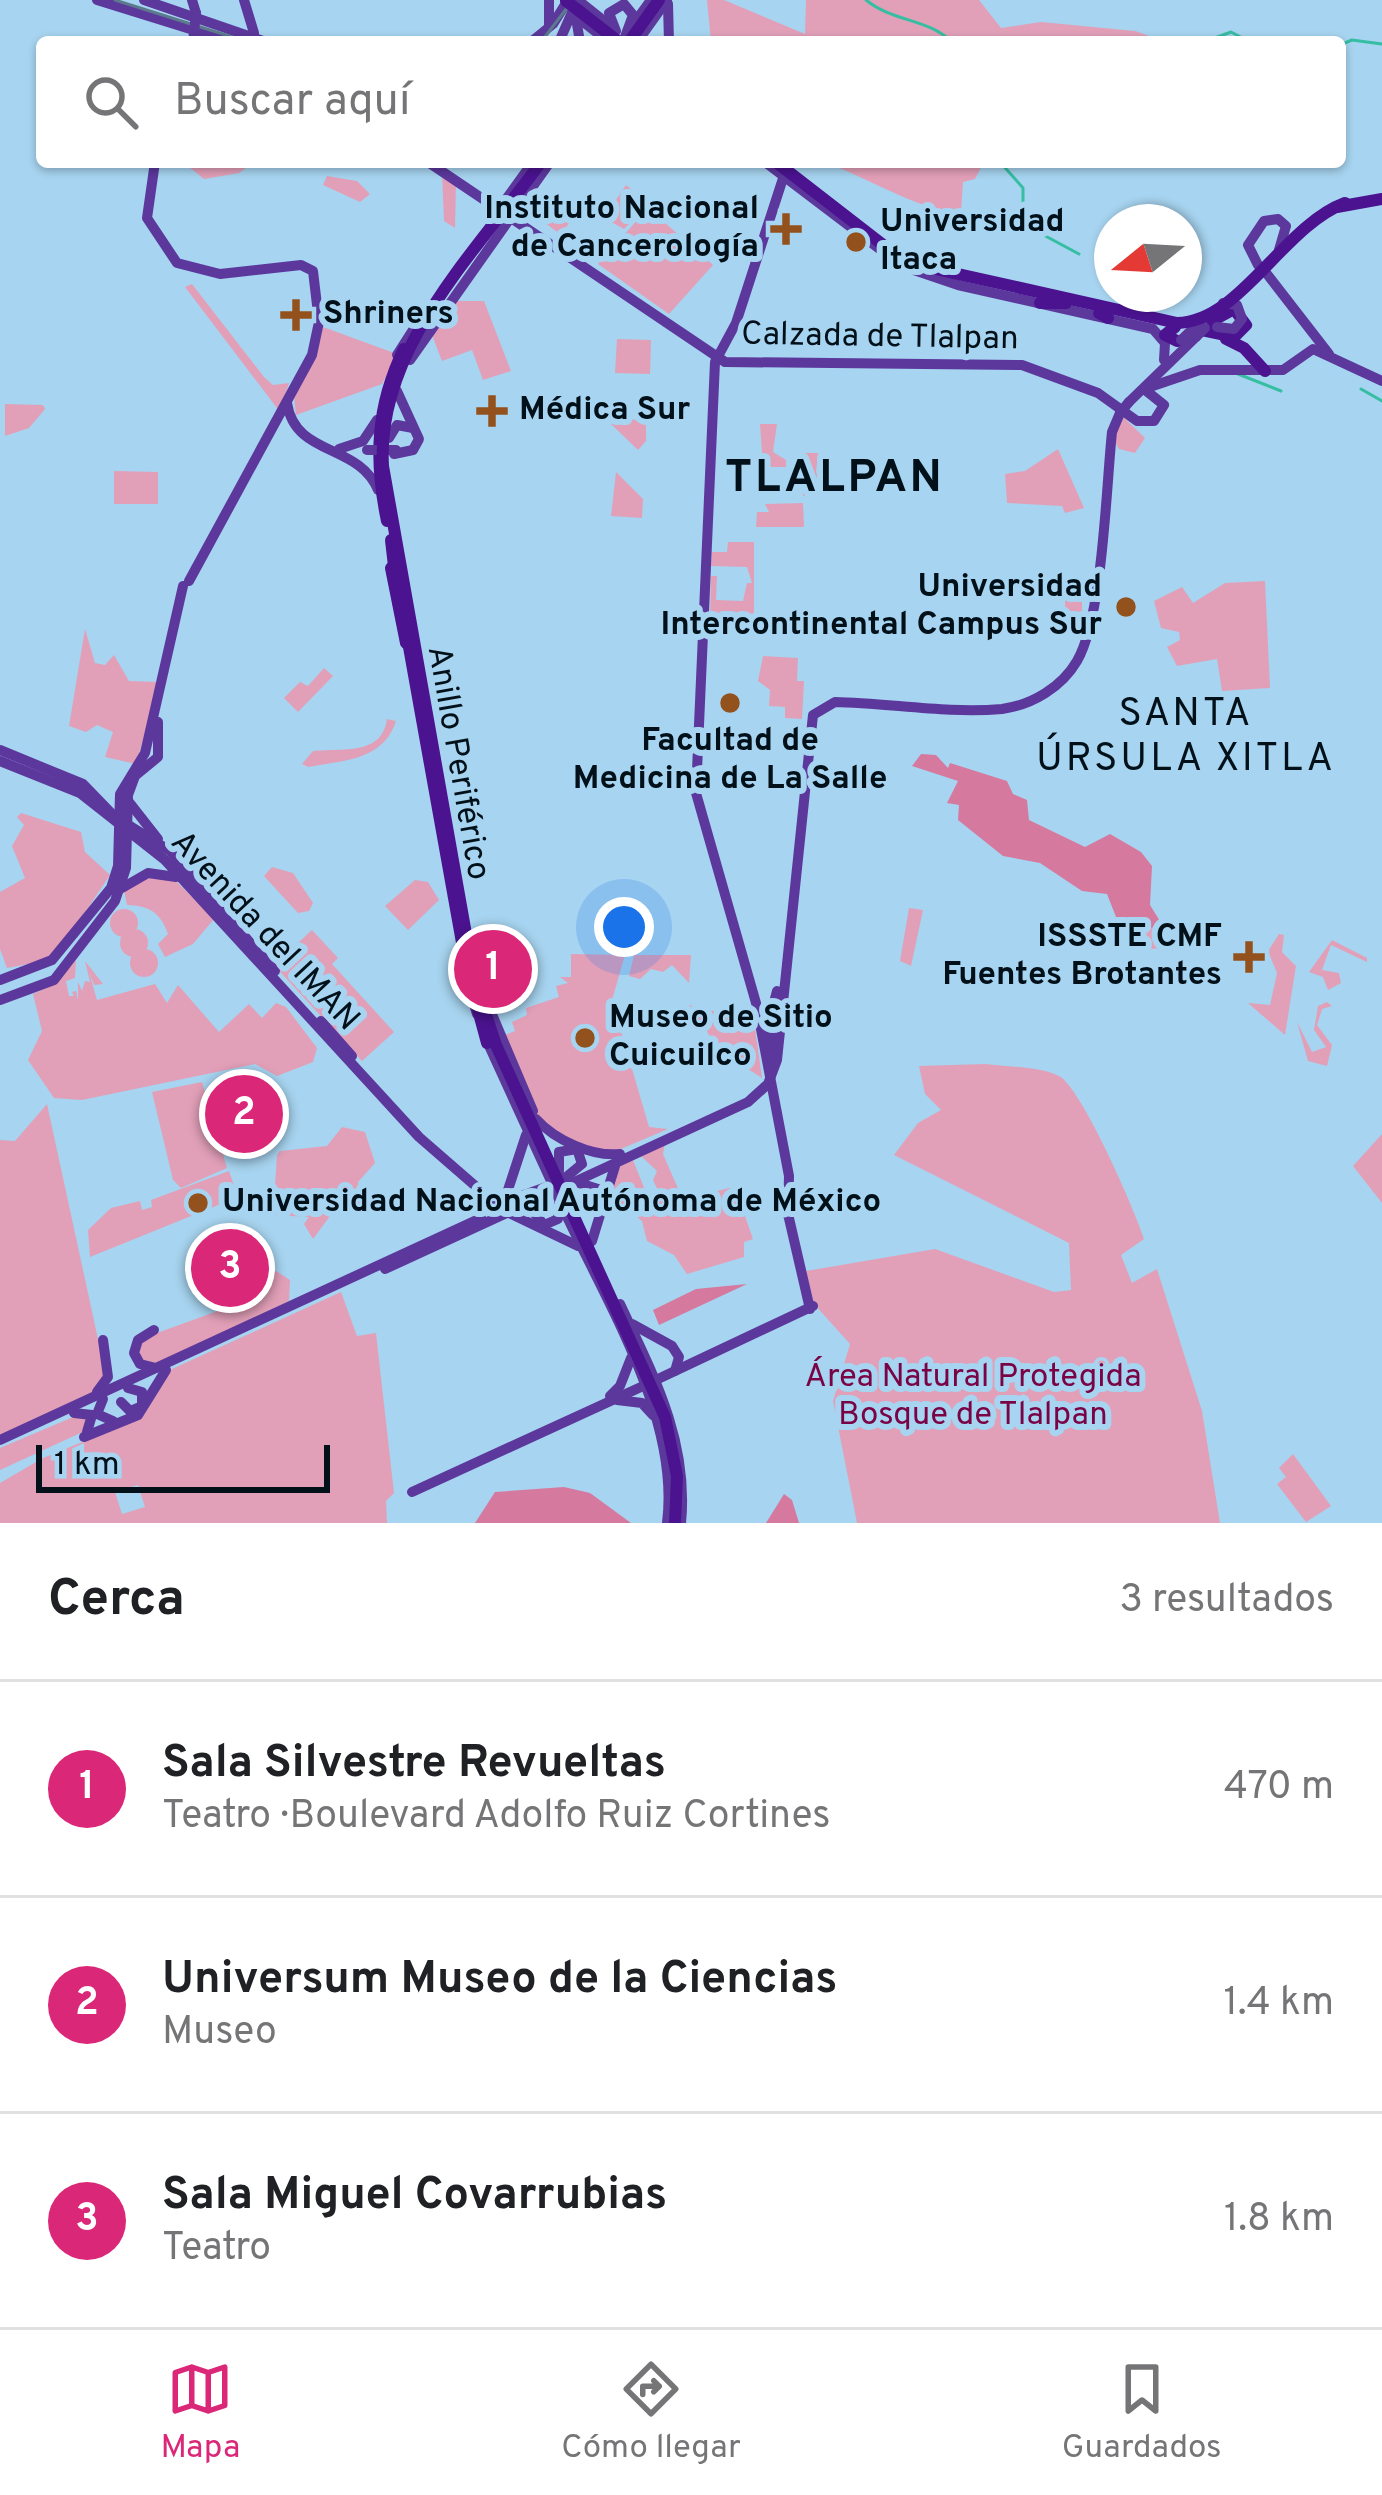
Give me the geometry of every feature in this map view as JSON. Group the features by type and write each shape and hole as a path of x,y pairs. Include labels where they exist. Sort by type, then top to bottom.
{"highway":[{"path":"626,36 660,0"},
{"path":"572,4 619,36"},
{"path":"460,922 382,474 383,414 408,345 536,168"},
{"name":"Anillo Periférico","path":"536,168 404,348 386,390 377,444 417,696 477,994 571,1222 620,1306 663,1426 675,1483"},
{"path":"784,172 885,246 927,267 1244,347 1265,370"},
{"path":"784,172 911,263 1094,309"},
{"path":"784,172 887,248 922,266 1094,308"},
{"path":"1018,292 1168,325 1196,325 1223,310 1312,222 1341,207 1382,200"},
{"path":"1041,296 1171,322 1205,318 1317,216 1351,201 1382,200"},
{"path":"1189,331 1244,331 1244,288 1275,255 1321,214 1344,204 1382,200"},
{"path":"1189,331 1318,220 1352,205 1382,200"},
{"path":"827,203 851,228"},
{"path":"827,203 870,230"},
{"name":"Anillo Periférico","path":"463,263 401,366 377,444 460,922 492,1040 555,1186 667,1417 675,1483 674,1523"},
{"path":"1108,312 1189,331 1247,332 1244,288"},
{"path":"1189,331 1228,309 1241,313"},
{"path":"407,366 433,314"},
{"path":"377,444 404,348"},
{"path":"391,541 429,740 440,763"},
{"path":"403,556 398,586 429,740"},
{"path":"398,586 409,618"},
{"path":"410,675 417,696"},
{"path":"435,794 444,830 454,847"},
{"path":"435,794 460,887 460,922"},
{"path":"435,794 476,992 507,1075 662,1416 674,1468 674,1523"},
{"path":"461,961 492,1040"},
{"path":"505,1062 530,1117"},
{"path":"571,1222 606,1274"},
{"path":"666,1426 675,1483"},
{"path":"668,1464 675,1483"}],"main road":[{"path":"97,0 212,36"},
{"path":"146,0 253,36"},
{"path":"233,28 243,20 243,0"},
{"path":"243,0 260,36"},
{"path":"538,36 572,4 617,0"},
{"path":"660,0 667,36"},
{"path":"626,36 660,0"},
{"path":"561,36 572,4"},
{"path":"572,4 580,36"},
{"path":"191,36 194,6"},
{"path":"186,28 188,36"},
{"path":"633,36 656,29 666,36"},
{"path":"0,1000 49,984 111,888 124,829 120,794 145,755 186,586 289,399 319,329 311,275 287,266 220,274 176,263 146,218 154,168"},
{"name":"Calzada de Tlalpan","path":"441,168 719,357 754,365 1000,363 1042,369 1102,394 1140,421 1154,421 1163,410 1162,401 1141,389"},
{"path":"758,258 765,217 784,172"},
{"path":"784,172 851,228 918,273 1041,296"},
{"path":"784,172 870,230 937,266 1094,309"},
{"path":"778,1040 764,1016 695,799 719,357 747,297 784,172"},
{"path":"340,452 362,441 377,420 505,211"},
{"path":"1275,255 1287,230 1282,220 1270,219 1249,239 1250,254 1321,349 1382,381"},
{"path":"377,444 410,452 419,440 390,394 406,336 463,263"},
{"path":"1108,312 1189,331"},
{"path":"1110,428 1189,331"},
{"path":"1141,389 1189,331"},
{"path":"764,1016 806,724 814,707 838,697 997,704 1028,697 1057,677 1073,657 1087,590 1110,428 1102,394 1141,389 1184,372 1283,370 1305,352 1321,349"},
{"path":"655,1374 811,1307 791,1196 795,1180 771,1079 764,1016 699,787 719,357"},
{"path":"289,399 299,426 368,471 377,490"},
{"path":"555,1186 713,1114 771,1079 813,716 832,702 1002,709 1034,700 1060,682 1087,637 1112,432 1124,406"},
{"path":"377,420 377,490 440,763 460,887"},
{"path":"340,452 377,444 399,424 414,429 412,446 395,452"},
{"path":"377,444 403,556"},
{"path":"398,586 410,675 435,794"},
{"path":"120,891 128,795 135,776 158,757 157,706"},
{"path":"0,750 83,784 124,829"},
{"path":"0,761 80,793 124,829"},
{"path":"128,795 134,811 164,846"},
{"name":"Avenida del IMAN","path":"124,829 164,846 362,1069 368,1082 492,1210 567,1237 587,1250"},
{"name":"Avenida del IMAN","path":"124,829 227,920"},
{"path":"0,980 45,965 75,943 134,878 154,872 186,883"},
{"path":"460,922 461,961 492,1040 530,1117 543,1165"},
{"path":"460,922 477,994 555,1186"},
{"name":"Avenida del IMAN","path":"273,973 362,1069"},
{"path":"291,997 316,1017"},
{"path":"555,1186 711,1124 713,1114"},
{"path":"530,1117 576,1145 616,1158"},
{"path":"492,1210 526,1143 530,1117"},
{"path":"555,1186 533,1154 526,1156 519,1179 555,1186 584,1177"},
{"path":"0,1443 117,1393 492,1210 584,1177 616,1158"},
{"path":"616,1158 587,1250 655,1374"},
{"path":"606,1274 620,1306 633,1364 625,1382 638,1389 666,1426 674,1523"},
{"path":"620,1306 673,1346 680,1365"},
{"path":"154,1330 134,1351 140,1364 162,1369"},
{"path":"72,1410 107,1382 103,1340"},
{"path":"674,1523 682,1478 666,1426 652,1351 665,1346 680,1365"},
{"path":"610,1399 633,1364"},
{"path":"72,1410 92,1414 94,1423 86,1434 138,1415 162,1369"},
{"path":"416,1488 638,1389"},
{"path":"113,1421 98,1416 117,1393"},
{"path":"610,1399 642,1403 666,1426"}],"green space":[{"path":"707,0 724,0 805,34 806,0 979,0 1001,28 1041,22 1149,36 710,36"},
{"path":"190,168 246,168 239,173 204,179"},
{"path":"838,168 981,168 975,179 963,182 961,212 914,201"},
{"path":"442,173 456,183 455,228 444,221"},
{"path":"327,176 357,181 370,194 360,202 323,185"},
{"path":"626,185 649,204 624,229 604,218"},
{"path":"562,196 578,209 561,235 544,222"},
{"path":"648,208 713,265 669,314 598,264"},
{"path":"192,284 264,377 273,385 289,383 280,412 185,287"},
{"path":"450,301 484,301 511,371 483,380 472,350 442,361 430,330"},
{"path":"323,327 397,354 382,384 296,415 294,396"},
{"path":"617,339 651,340 650,374 615,373"},
{"path":"5,404 43,405 45,409 29,428 5,436"},
{"path":"1123,417 1145,438 1135,453 1119,449 1113,439"},
{"path":"615,419 646,420 646,441 638,450 611,424"},
{"path":"760,424 777,424 773,452 786,460 786,467 763,467"},
{"path":"1058,449 1084,508 1065,513 1062,506 1007,503 1005,474 1025,471"},
{"path":"803,453 818,453 816,473 824,475 824,495 803,496"},
{"path":"114,471 158,472 158,504 114,504"},
{"path":"616,472 643,499 642,518 611,516"},
{"path":"803,503 804,527 756,527 757,512 769,512 765,504"},
{"path":"728,542 754,542 754,623 710,620 711,576 717,576 716,600 743,601 747,583 752,583 747,567 711,566 712,552 727,552"},
{"path":"1265,581 1270,688 1222,691 1217,659 1177,666 1167,647 1180,640 1179,632 1161,628 1154,601 1182,587 1193,603 1225,583"},
{"path":"1065,589 1082,590 1082,626 1065,618"},
{"path":"85,629 95,663 105,665 114,655 129,681 160,682 136,764 105,757 113,732 97,725 86,732 69,726"},
{"path":"763,656 798,658 797,681 804,681 802,719 785,718 785,707 769,706 770,690 758,681"},
{"path":"324,668 333,676 298,712 284,698 300,682 308,686"},
{"path":"387,719 396,721 372,751 335,762 302,764 313,751 369,745 384,731"},
{"path":"21,813 81,832 85,852 110,875 69,936 45,961 7,968 0,949 0,892 25,878 12,846 24,825 17,817"},
{"path":"272,867 293,873 313,903 309,911 298,913 264,876"},
{"path":"142,877 174,879 214,919 193,944 165,957 158,944 168,934 161,920 147,909 127,905 124,890"},
{"path":"415,880 428,882 439,900 408,930 385,906"},
{"path":"909,908 923,910 911,966 900,961"},
{"path":"124,909 134,913 138,923 134,933 124,937 114,933 110,923 114,913"},
{"path":"1163,926 1161,948 1140,950 1130,936 1130,931"},
{"path":"134,929 144,933 148,943 144,953 134,957 124,953 120,943 124,933"},
{"path":"312,930 338,958 332,964 394,1032 362,1061 274,965"},
{"path":"1279,934 1284,935 1282,952 1296,966 1285,1035 1248,1003 1270,1005 1277,973 1268,951"},
{"path":"1332,940 1367,962 1331,945 1322,970 1339,973 1341,983 1328,990 1323,977 1309,972"},
{"path":"144,949 154,953 158,963 154,973 144,977 134,973 130,963 134,953"},
{"path":"571,954 625,955 612,1000 649,1127 668,1129 609,1154 551,1132 540,1121 502,1036 515,1031 512,1022 527,1015 526,1008 559,997 556,986 568,983 560,977 571,977"},
{"path":"634,955 691,955 689,983 672,965 663,972 651,969 640,979 629,976"},
{"path":"76,960 75,978 66,981 69,996 76,991 78,1000 78,982 82,991 85,981 90,982 85,961 103,984 94,985 89,972 97,1000 155,984 167,1003 178,985 219,1032 249,1004 262,1018 276,1003 286,1007 317,1048 313,1062 277,1076 255,1064 82,1100 54,1098 28,1060 42,1031 33,994 55,984"},
{"path":"1327,1002 1332,1006 1322,1009 1317,1025 1332,1045 1327,1066 1308,1061 1297,1022 1312,1052 1326,1047 1314,1030 1318,1006"},
{"path":"689,1005 754,1021 762,1078 720,1051"},
{"name":"Área Natural Protegida Bosque de Tlalpan","path":"985,1064 1059,1076 1093,1125 1144,1239 1121,1255 1132,1283 1157,1269 1202,1411 1220,1523 857,1523 833,1401 850,1344 814,1304 806,1271 935,1249 1054,1292 1071,1290 1069,1243 894,1155 918,1123 941,1110 925,1094 919,1066"},
{"path":"202,1082 227,1168 181,1188 173,1180 152,1092"},
{"path":"47,1104 106,1376 100,1389 0,1438 0,1140 15,1141"},
{"path":"342,1127 365,1132 375,1163 358,1182 360,1210 330,1216 313,1239 304,1224 309,1217 273,1215 277,1155 327,1146"},
{"path":"1382,1134 1382,1203 1353,1166"},
{"path":"665,1143 663,1154 683,1200 729,1188 737,1193 753,1239 744,1242 744,1257 687,1274 674,1255 647,1241 642,1221 606,1190 618,1165","holes":["641,1156 657,1171 653,1180 662,1199 649,1200 633,1160"]},
{"path":"229,1171 238,1197 90,1257 88,1230 111,1208 140,1201 142,1210 152,1207 151,1200"},
{"path":"276,1271 290,1280 289,1301 163,1364 141,1364 138,1343 143,1338 215,1312"},
{"path":"341,1292 357,1336 376,1333 394,1493 386,1501 387,1523 0,1523 0,1483 43,1458 114,1429 172,1369","holes":["138,1485 145,1507 122,1514 115,1492"]},
{"path":"85,1412 87,1430 0,1470 0,1448"},
{"path":"1293,1454 1331,1506 1306,1522 1277,1484 1286,1477 1279,1468"}],"shaded area":[{"path":"921,754 936,755 948,768 950,763 1007,781 1013,794 1027,800 1029,820 1085,847 1110,834 1141,852 1152,866 1150,905 1163,926 1130,931 1118,922 1107,894 1082,891 1040,863 1003,856 958,820 959,805 947,803 958,781 912,766"},
{"path":"747,1284 659,1325 653,1310 696,1289"},
{"path":"564,1487 590,1493 631,1523 475,1523 495,1492"},
{"path":"784,1494 792,1500 799,1523 766,1523"}],"waterway":[{"path":"866,0 944,36"},
{"path":"1220,36 1231,32 1239,36"},
{"path":"1346,42 1382,44"},
{"path":"1005,168 1023,188 1023,224 1079,254"},
{"path":"1238,374 1281,391"},
{"path":"1361,389 1382,401"}],"tram line":[{"path":"115,0 229,36"},
{"path":"546,36 573,0"}],"place":[{"name":"Instituto Nacional de Cancerología","path":"786,229"},
{"name":"Universidad Itaca","path":"856,242"},
{"name":"Shriners","path":"296,315"},
{"name":"Médica Sur","path":"492,411"},
{"name":"Universidad Intercontinental Campus Sur","path":"1126,607"},
{"name":"Facultad de Medicina de La Salle","path":"730,703"},
{"name":"ISSSTE CMF Fuentes Brotantes","path":"1249,957"},
{"name":"Sala Silvestre Revueltas","path":"493,969"},
{"name":"Museo de Sitio Cuicuilco","path":"585,1038"},
{"name":"Universum Museo de la Ciencias","path":"244,1114"},
{"name":"Universidad Nacional Autónoma de México","path":"198,1203"},
{"name":"Sala Miguel Covarrubias","path":"230,1268"}],"district":[{"name":"TLALPAN","path":"835,479"},
{"name":"SANTA ÚRSULA XITLA","path":"1186,738"}]}
